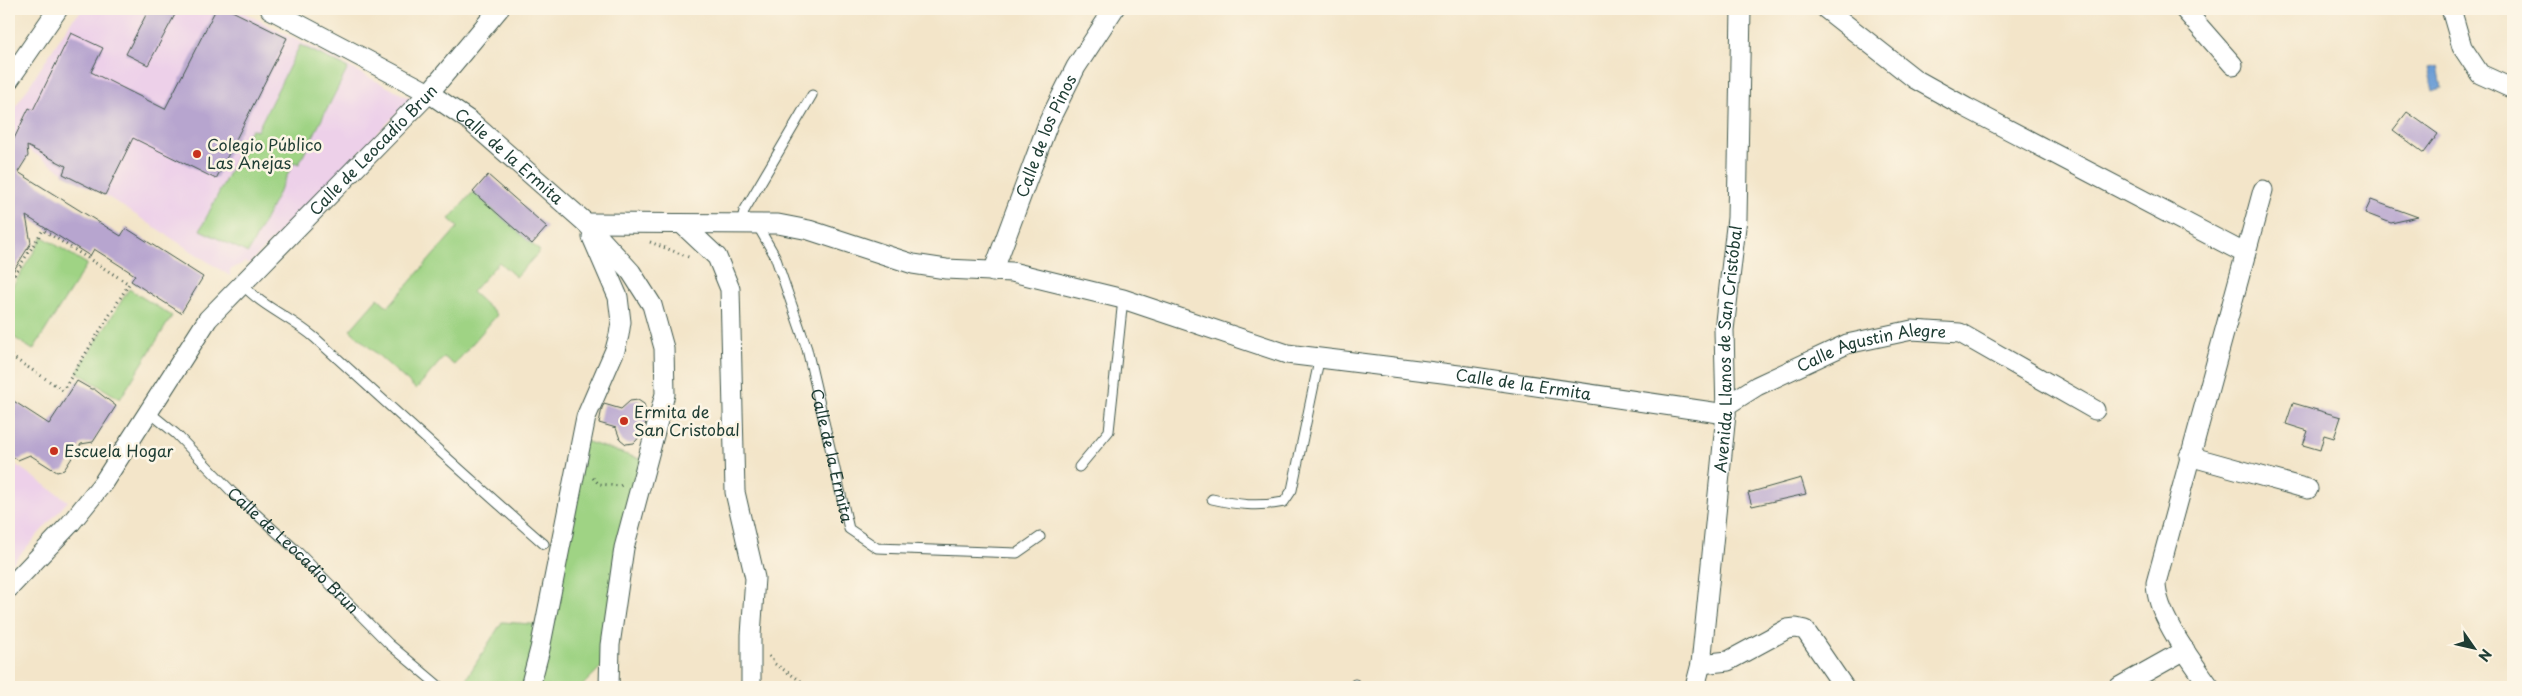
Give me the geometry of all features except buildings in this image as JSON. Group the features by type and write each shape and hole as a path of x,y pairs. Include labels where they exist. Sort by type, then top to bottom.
{"street":[{"path":"9,80 58,9"},
{"name":"Calle de la Ermita","path":"270,9 429,93 470,121 586,223 631,272 644,290 657,319 664,348 665,394 624,548 610,645 609,687"},
{"name":"Calle de Leocadio Brun","path":"9,588 86,504 103,482 208,320 429,93 499,9"},
{"name":"Calle de los Pinos","path":"993,272 1049,121 1076,67 1114,9"},
{"name":"Avenida Llanos de San Cristóbal","path":"1695,687 1701,664 1726,410 1724,330 1737,218 1741,9"},
{"path":"1826,9 1915,79 2244,253"},
{"path":"2184,9 2233,64"},
{"path":"2451,9 2462,47 2480,74 2513,90"},
{"path":"2210,687 2185,650 2160,604 2156,583 2262,190"},
{"name":"Calle de la Ermita","path":"586,223 748,223 809,230 913,264 946,269 1026,275 1124,299 1287,354 1320,356 1726,410"},
{"name":"Calle de la Ermita","path":"530,687 540,649 586,416 616,350 621,322 618,297 586,223"},
{"path":"682,224 717,257 730,289 736,492 755,578 750,635 751,687"},
{"name":"Calle Agustin Alegre","path":"1726,410 1757,386 1847,344 1912,330 1960,333 2095,410"},
{"path":"2189,456 2308,489"},
{"path":"1701,664 1728,661 1787,629 1796,628 1805,630 1844,687"},
{"path":"2120,687 2185,650"}],"lane":[{"path":"748,223 744,211 812,95"},
{"name":"Calle de la Ermita","path":"748,223 775,256 807,349 849,529 877,548 1017,553 1040,537"},
{"path":"242,284 252,295 312,336 409,425 544,544"},
{"path":"1079,466 1109,431 1124,299"},
{"path":"1212,499 1240,506 1265,506 1284,502 1292,490 1320,356"},
{"name":"Calle de Leocadio Brun","path":"149,412 176,434 232,492 296,550 389,644 440,687"}],"path":[{"path":"9,283 43,230 129,284 63,390 9,355"},
{"path":"641,241 674,250 695,260"},
{"path":"577,462 599,484 620,486 646,461"},
{"path":"750,635 775,664 810,687"}],"shaded area":[{"name":"Colegio Público Las Anejas","path":"84,9 237,9 411,99 249,264 245,262 230,270 230,276 105,195 82,184 9,137 9,117 72,20"},
{"path":"9,460 68,501 9,567"}],"green space":[{"path":"300,45 348,68 299,164 294,162 248,253 200,230 251,129 257,131"},
{"path":"473,192 540,251 516,277 499,262 472,292 497,315 454,365 444,357 416,389 350,330 378,298 388,307 458,227 449,219"},
{"path":"43,237 87,264 33,350 9,334 9,292"},
{"path":"129,289 172,316 120,399 77,372"},
{"path":"582,440 646,461 610,658 581,687 461,687 502,622 545,625"}],"water":[{"path":"2438,66 2442,88 2433,91 2428,68"}],"place":[{"name":"Colegio Público Las Anejas","path":"197,154"},
{"name":"Ermita de San Cristobal","path":"624,421"},
{"name":"Escuela Hogar","path":"54,451"}]}
